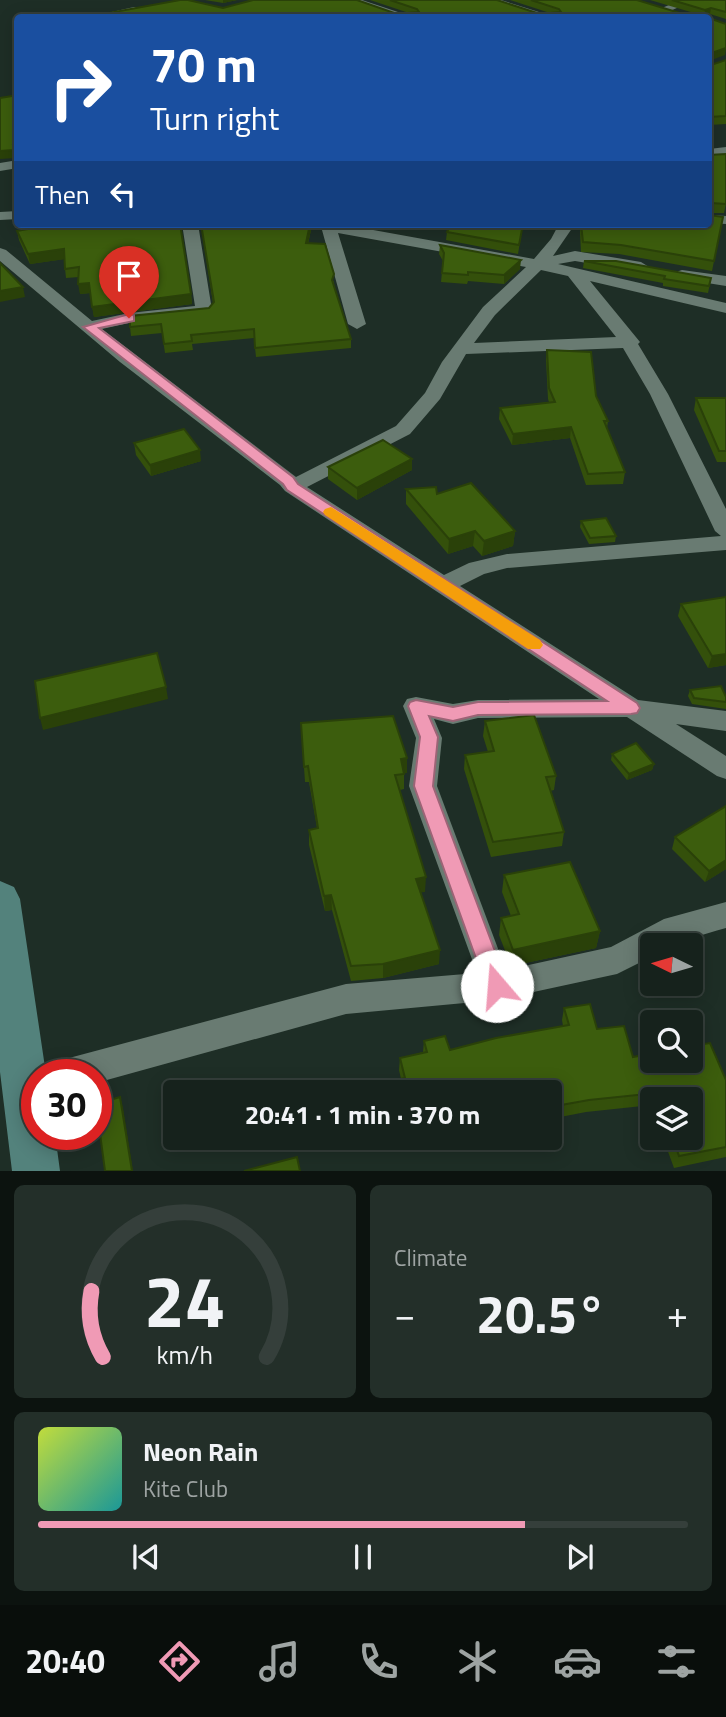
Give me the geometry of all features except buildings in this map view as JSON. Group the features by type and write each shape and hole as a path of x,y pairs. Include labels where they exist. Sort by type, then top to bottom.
{"street":[{"path":"351,0 398,14"},
{"path":"491,0 539,14"},
{"path":"654,14 690,0"},
{"path":"642,3 683,14"},
{"path":"112,14 145,8"},
{"path":"89,327 129,318 204,310 191,228"},
{"path":"323,228 357,324"},
{"path":"339,228 572,271 726,308"},
{"path":"292,487 403,430 433,395 460,349 489,311 519,285 558,242 562,228"},
{"path":"0,253 89,327 288,481 292,487 726,769"},
{"path":"537,264 575,257 726,281"},
{"path":"572,271 597,296 631,342 726,530"},
{"path":"460,349 631,342"},
{"path":"443,585 477,568 507,561 726,543"},
{"path":"497,986 423,786 429,737 416,706 453,714 478,709 631,708 726,721"},
{"path":"0,898 8,1032 21,1061"},
{"path":"112,1062 346,999 497,986 617,960 675,928 726,915"},
{"path":"35,1150 36,1171"}],"slow traffic":[{"path":"331,512 534,645"}],"route":[{"path":"129,318 89,327 288,481 292,487 631,708 478,709 453,714 416,706 429,737 423,786 497,986"}]}
